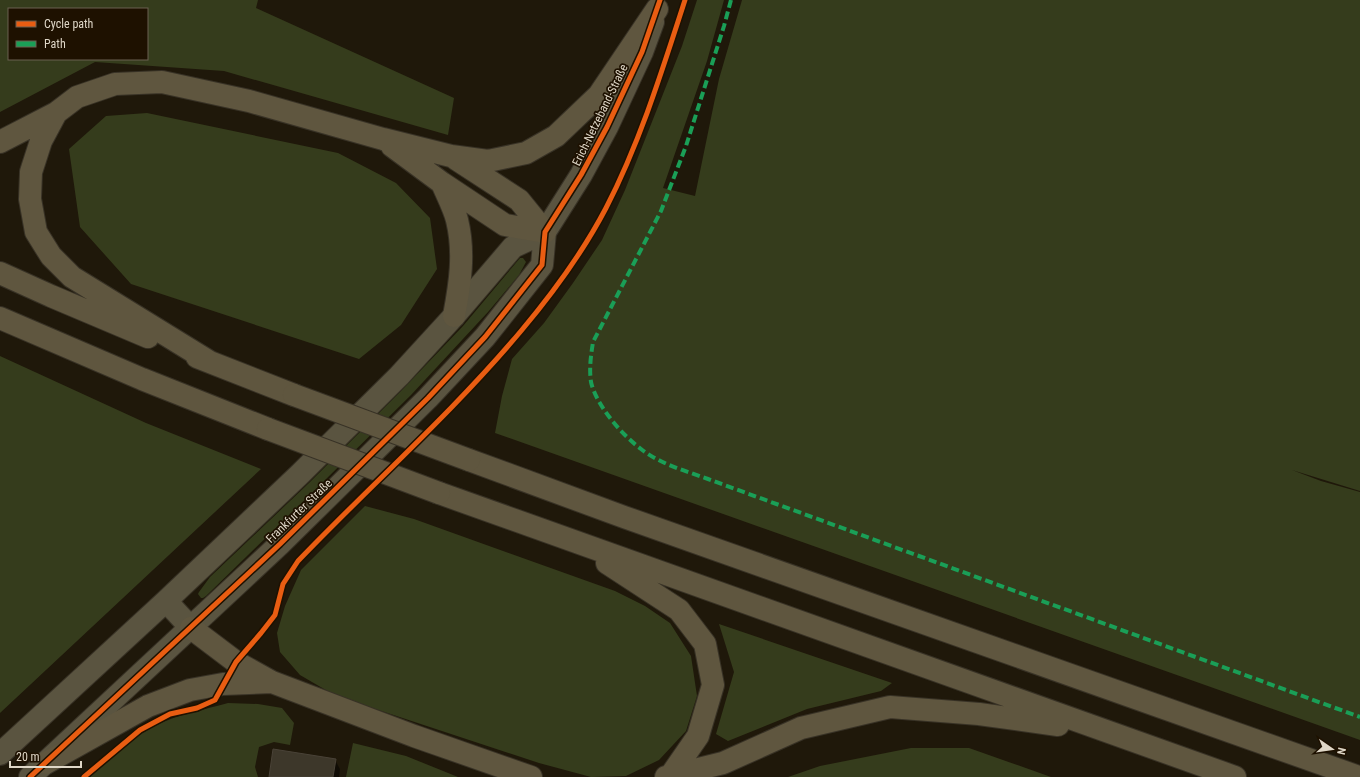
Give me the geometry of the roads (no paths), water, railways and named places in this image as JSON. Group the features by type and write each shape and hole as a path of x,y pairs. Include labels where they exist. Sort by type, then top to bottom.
{"highway":[{"path":"0,142 56,113 77,97 115,84 162,82 250,101 383,139 451,156 488,161 526,154 556,136 599,95 658,5"},
{"path":"56,113 41,141 31,172 30,199 36,232 51,256 72,277 210,362"},
{"path":"383,139 442,183 504,225 545,232"},
{"path":"451,156 518,200 545,232"},
{"path":"442,183 457,219 461,243 461,272 454,316"},
{"path":"0,273 51,296 210,362 469,460 624,517 1359,777"},
{"path":"0,318 142,379 268,429 439,493 1234,777"},
{"path":"577,543 679,610 704,644 713,685 698,736 669,776"},
{"path":"191,628 236,662 272,682 436,744 531,777"},
{"path":"38,770 148,706 190,690 223,684 272,682"},
{"path":"669,776 723,763 801,728 890,707 979,714 1107,732"}],"street":[{"name":"Erich-Netzeband-Straße","path":"545,232 581,175 607,127 642,52 658,5"},
{"path":"0,754 166,601 299,475 399,376 454,316 513,246 545,232"},
{"name":"Frankfurter Straße","path":"38,770 280,544 428,398 485,337 542,265 545,232"},
{"path":"166,601 191,628"}]}
